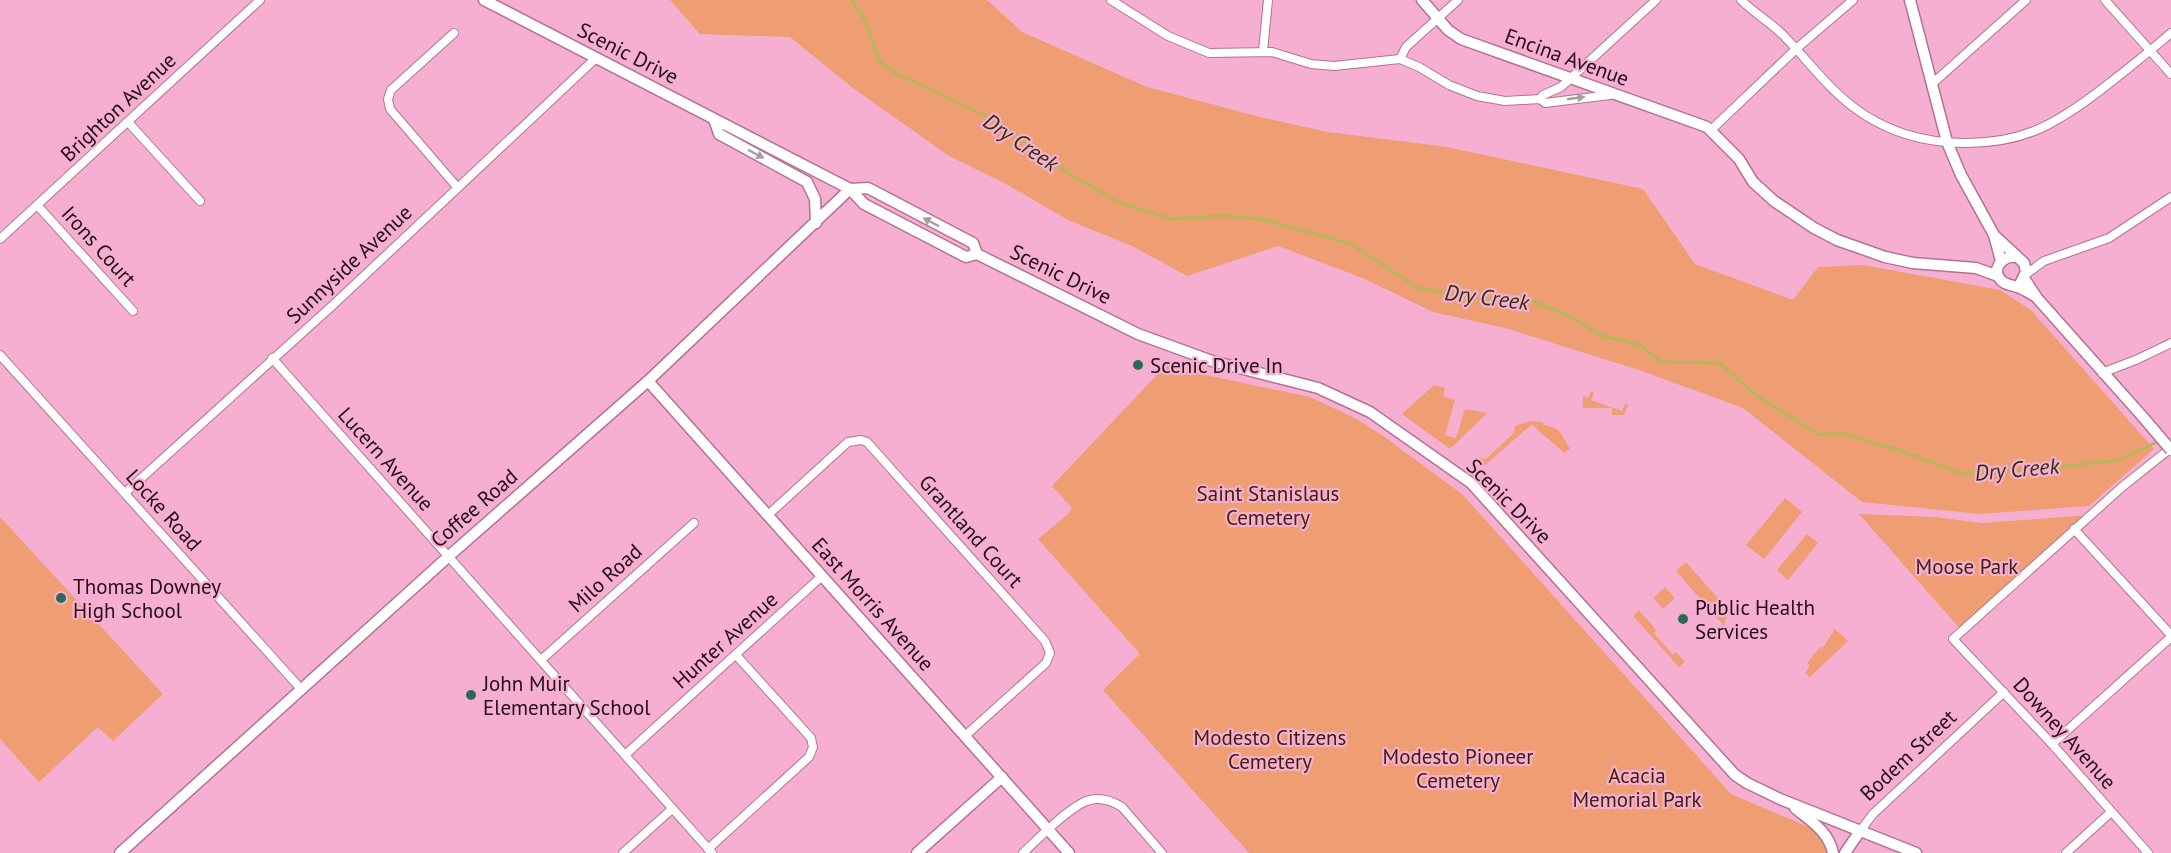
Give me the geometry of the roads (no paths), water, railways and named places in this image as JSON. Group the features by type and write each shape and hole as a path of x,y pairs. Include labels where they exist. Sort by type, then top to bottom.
{"main road":[{"name":"Scenic Drive","path":"484,0 850,189 864,204 966,257 977,254 1138,334 1212,361 1318,388 1370,412 1471,483 1729,770 1747,783 1788,802 1916,853"},
{"name":"Encina Avenue","path":"1422,0 1450,32 1461,39 1711,130"},
{"path":"1911,0 1947,142 1960,175 1994,235 2001,262"},
{"path":"714,119 719,134 807,182 815,200 816,223"},
{"path":"1711,130 1739,159 1753,182 1774,201 1814,228 1837,240 1885,257 1936,266 1976,268 2001,262"},
{"name":"Scenic Drive","path":"850,189 868,188 973,243 977,254"},
{"name":"Coffee Road","path":"120,853 448,556 648,381 850,189"},
{"path":"1994,235 2026,267 2022,281 2013,285"},
{"path":"1998,276 1997,271 2001,262 2007,257 2020,259"},
{"path":"1976,268 1998,276 2004,283 2013,285 2037,298"},
{"path":"2025,276 2037,298 2171,449"},
{"name":"East Morris Avenue","path":"648,381 1069,853"},
{"path":"917,853 1002,777"},
{"path":"1788,802 1826,835 1833,853"},
{"name":"Bodem Street","path":"1845,853 1860,831"}],"street":[{"name":"Brighton Avenue","path":"0,239 260,0"},
{"path":"1111,0 1157,29 1199,50 1219,54 1263,51 1283,54 1324,66 1354,66 1400,59 1419,67 1449,85 1473,94 1505,101 1540,99 1559,88 1656,0"},
{"path":"1263,51 1268,0"},
{"path":"1400,59 1405,48 1458,0"},
{"path":"1741,0 1782,34 1843,99 1873,120 1909,135 1947,142 1995,142 2017,137 2049,125 2077,108 2171,33"},
{"path":"1711,130 1796,49 1853,0"},
{"path":"1933,83 2026,0"},
{"path":"2105,0 2171,74"},
{"path":"454,33 391,90 388,99 390,109 458,187"},
{"name":"Sunnyside Avenue","path":"125,493 333,305 596,58"},
{"path":"1540,99 1545,103 1613,95"},
{"path":"128,122 200,201"},
{"path":"2025,276 2044,261 2109,238 2171,197"},
{"name":"Irons Court","path":"38,205 134,311"},
{"path":"2020,259 2044,261"},
{"path":"2102,373 2171,343"},
{"name":"Locke Road","path":"0,355 302,689"},
{"name":"Lucern Avenue","path":"272,358 710,851"},
{"name":"Grantland Court","path":"768,515 848,442 861,440 867,442 1045,641 1050,653 1046,663 965,736"},
{"path":"2052,744 2171,636 2074,529 2122,487 2171,449"},
{"name":"Milo Road","path":"541,660 694,523"},
{"name":"Downey Avenue","path":"2074,529 1953,639 2052,744 2148,853"},
{"name":"Hunter Avenue","path":"625,755 822,576"},
{"path":"710,851 809,757 813,747 811,738 736,655"},
{"name":"Bodem Street","path":"1860,831 1873,814 2004,692"},
{"path":"1023,853 1082,803 1106,799 1122,807 1162,853"},
{"path":"623,853 672,809"},
{"path":"2066,853 2111,812"}],"waterway":[{"name":"Dry Creek","path":"851,0 865,20 879,61 895,73 1001,123 1072,176 1121,203 1171,219 1222,216 1261,219 1351,244 1418,288 1482,299 1525,298 1569,316 1600,335 1640,345 1661,362 1720,363 1754,394 1818,434 1845,434 1964,474 2041,469 2119,460 2159,441"}],"place":[{"name":"Scenic Drive In","path":"1138,365"},
{"name":"Thomas Downey High School","path":"61,598"},
{"name":"Public Health Services","path":"1683,619"},
{"name":"John Muir Elementary School","path":"471,695"}],"park label":[{"name":"Saint Stanislaus Cemetery","path":"1268,505"},
{"name":"Moose Park","path":"1967,566"},
{"name":"Modesto Citizens Cemetery","path":"1270,749"},
{"name":"Modesto Pioneer Cemetery","path":"1458,768"},
{"name":"Acacia Memorial Park","path":"1637,787"}]}
